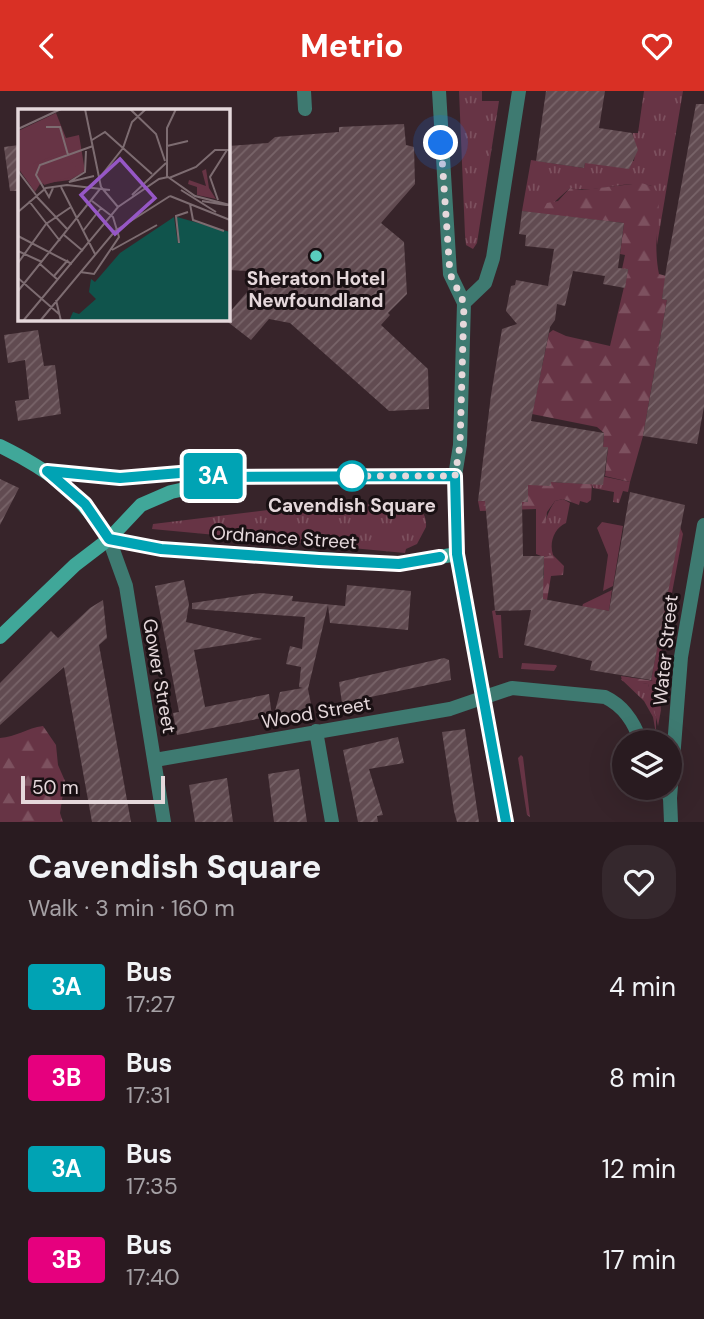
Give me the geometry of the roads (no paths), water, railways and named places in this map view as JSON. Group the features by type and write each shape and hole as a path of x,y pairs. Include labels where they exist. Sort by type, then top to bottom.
{"main road":[{"path":"0,446 47,471 85,504 109,539"},
{"path":"47,471 120,478 204,471 216,477 455,476"},
{"path":"0,637 75,565 109,539 141,505 159,496 203,485 216,477"},
{"name":"Ordnance Street","path":"109,539 161,549 399,564 457,554"}],"street":[{"path":"304,91 305,109"},
{"path":"439,91 450,274 464,303 460,445 455,476 457,554 506,822"},
{"path":"464,303 485,283 493,258 519,91"},
{"name":"Water Street","path":"674,730 684,639 704,525"},
{"name":"Gower Street","path":"109,539 126,586 164,822"},
{"name":"Wood Street","path":"155,760 450,709 512,688 605,697 623,710 636,730"},
{"path":"316,731 332,822"},
{"name":"Water Street","path":"668,800 671,822"}],"place":[{"name":"Sheraton Hotel Newfoundland","path":"316,256"},
{"name":"Cavendish Square","path":"352,476"}]}
